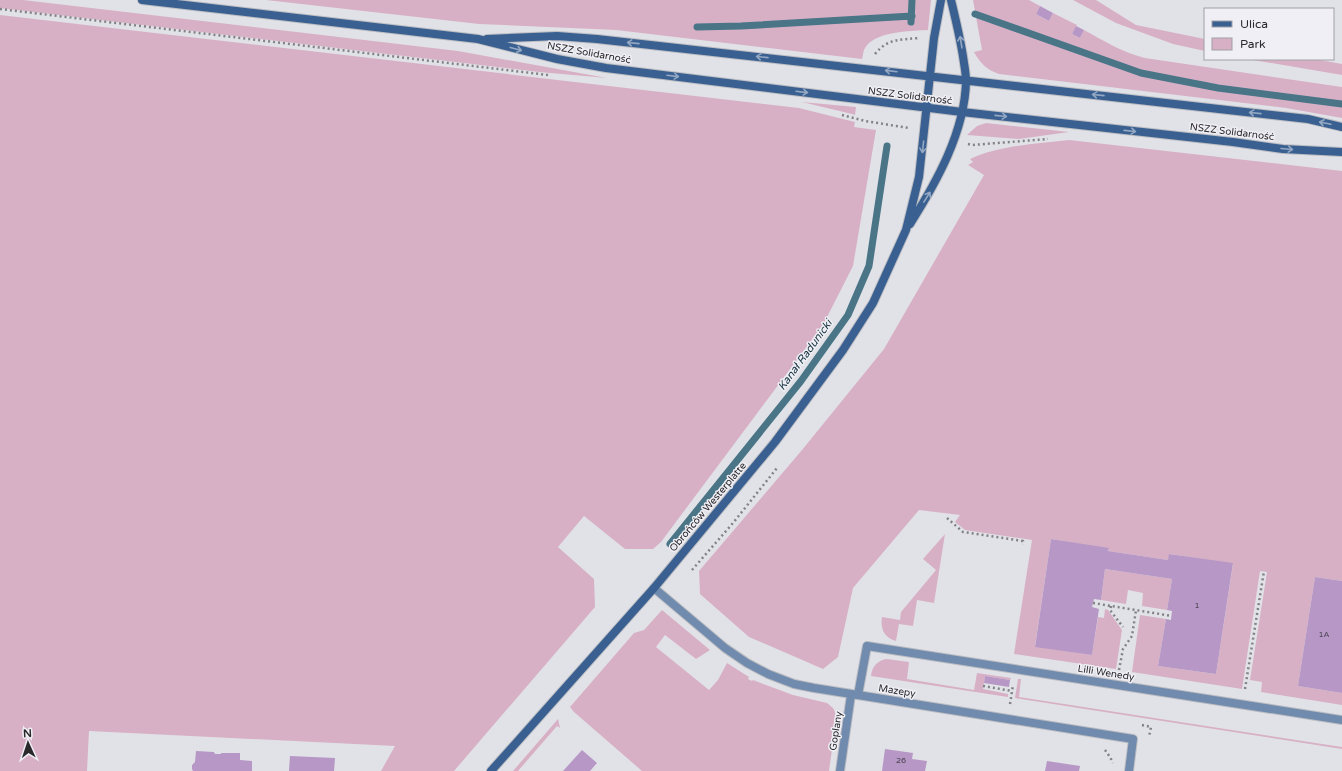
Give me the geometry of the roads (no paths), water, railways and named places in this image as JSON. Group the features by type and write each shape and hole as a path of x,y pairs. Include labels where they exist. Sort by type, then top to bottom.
{"main road":[{"name":"NSZZ Solidarność","path":"142,0 478,39 556,59 606,68 927,108 1233,142 1283,149 1342,152"},
{"name":"Obrońców Westerplatte","path":"906,230 919,177 934,38 941,0"},
{"name":"Obrońców Westerplatte","path":"491,771 654,588 775,442 843,350 873,303 906,230 930,192 954,140 962,112 966,80 960,38 951,0"},
{"name":"NSZZ Solidarność","path":"478,39 557,36 597,39 1308,119 1342,127"}],"street":[{"name":"Mazepy","path":"654,588 726,648 747,663 768,674 794,684 814,688 1133,738 1128,771"},
{"name":"Goplany","path":"840,771 854,695 868,646"},
{"name":"Lilli Wenedy","path":"868,646 1342,720"}],"waterway":[{"name":"Kanał Radunicki","path":"911,22 912,0"},
{"path":"975,14 1141,73 1218,88 1342,104"},
{"path":"697,27 741,26 912,16"},
{"name":"Kanał Radunicki","path":"670,544 801,381 848,315 869,266 887,146"}]}
